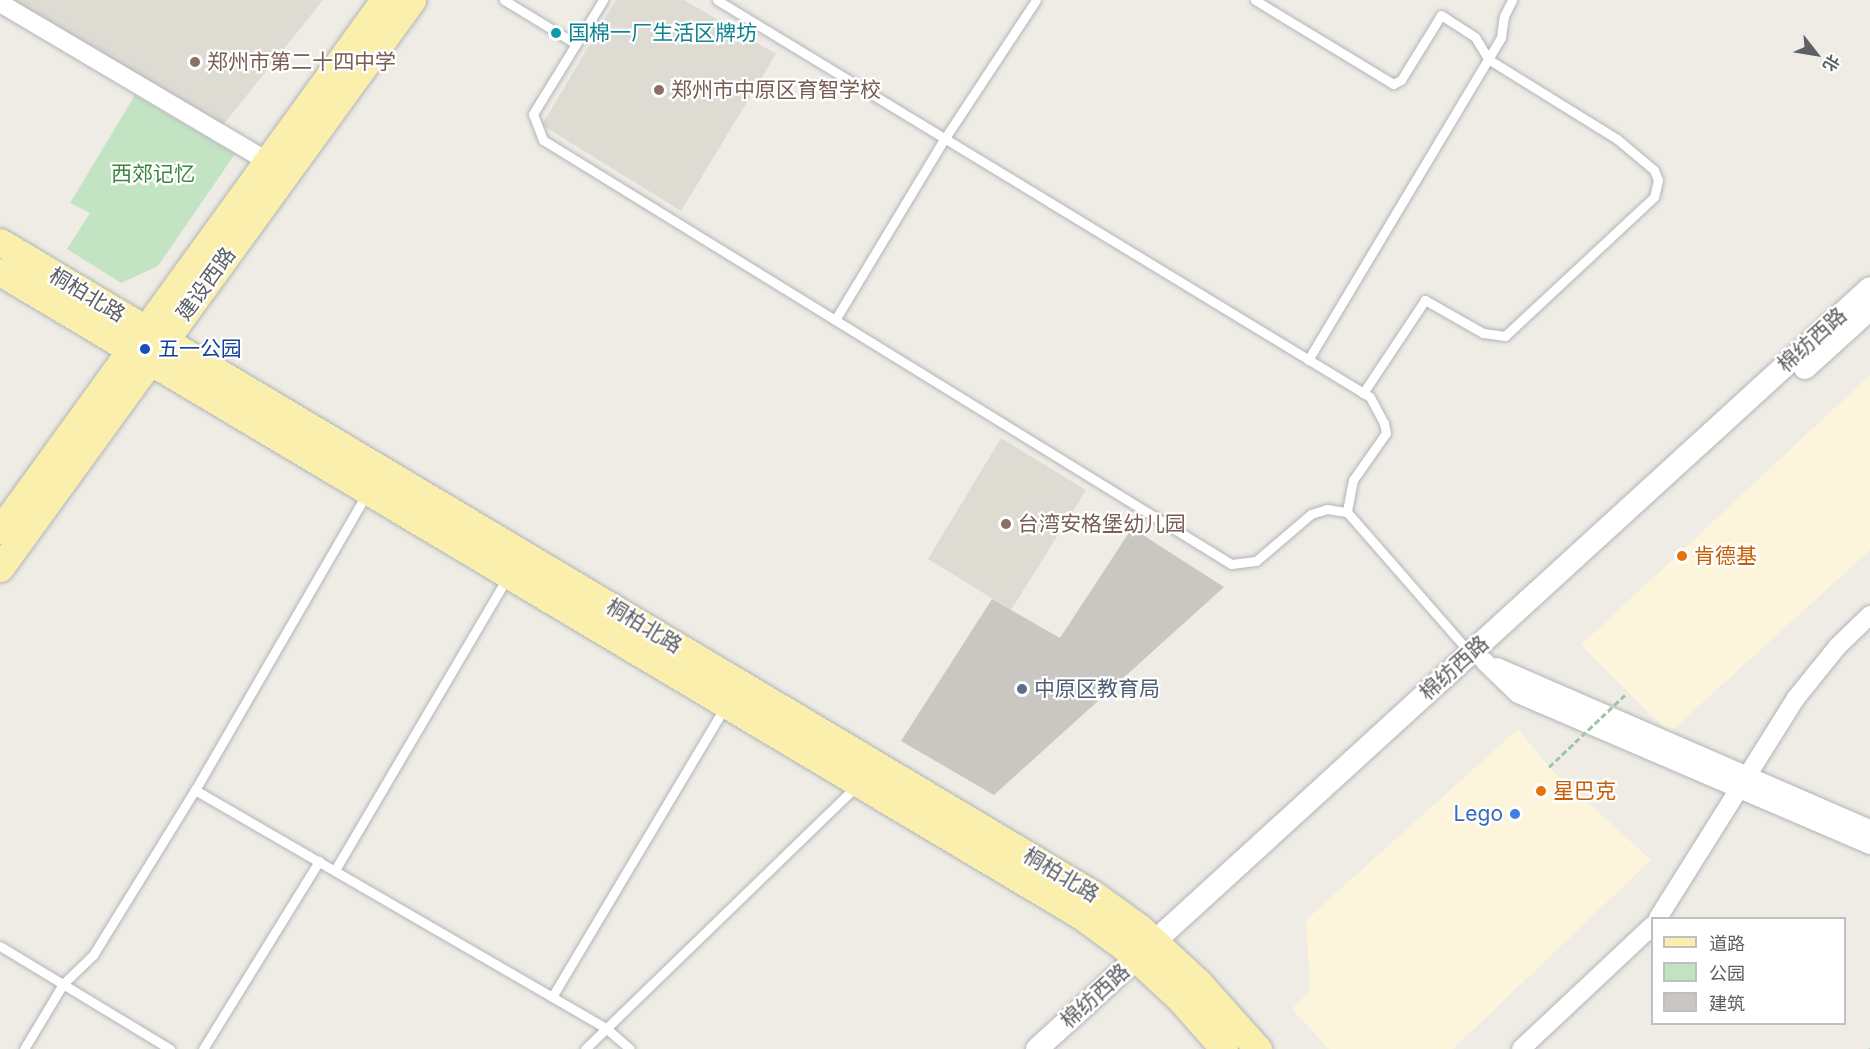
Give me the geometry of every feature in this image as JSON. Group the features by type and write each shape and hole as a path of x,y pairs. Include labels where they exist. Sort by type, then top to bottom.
{"main road":[{"name":"建设西路","path":"0,568 267,161 384,0"},
{"name":"建设西路","path":"0,530 147,346 412,0"},
{"name":"桐柏北路","path":"0,242 147,346 367,492 1080,915 1199,982 1257,1049"},
{"name":"桐柏北路","path":"0,272 147,346 1093,894 1151,955 1224,1049"}],"street":[{"path":"0,3 267,161"},
{"name":"棉纺西路","path":"1037,1049 1151,955 1477,657 1870,288"},
{"name":"棉纺西路","path":"1477,657 1870,309"},
{"path":"1674,917 1811,677 1870,615"},
{"path":"1659,917 1821,684 1870,632"},
{"path":"1477,657 1749,785 1870,845"},
{"path":"1749,785 1870,828"},
{"path":"1521,1049 1651,928"},
{"path":"1539,1049 1651,946"},
{"name":"棉纺西路","path":"1060,1049 1151,955"}],"lane":[{"path":"504,0 576,44"},
{"path":"603,0 533,114 543,140 1232,564 1256,561 1311,514 1327,509 1347,513 1477,657"},
{"path":"717,0 1363,393 1379,413 1386,433 1353,480 1347,513"},
{"path":"835,320 945,138 1036,0"},
{"path":"1255,0 1393,84 1401,80 1441,15 1475,38 1488,59 1617,139 1654,170 1657,189 1654,197 1504,336 1483,333 1425,300 1363,393"},
{"path":"1308,360 1501,37 1504,16 1512,0"},
{"path":"24,1049 63,984 93,955 195,790 367,492"},
{"path":"335,870 508,576"},
{"path":"552,997 726,705"},
{"path":"585,1049 859,784"},
{"path":"195,790 607,1029 630,1049"},
{"path":"203,1049 319,861"},
{"path":"0,946 170,1049"}],"path":[{"path":"1549,767 1627,693"}],"shaded area":[{"name":"郑州市第二十四中学","path":"11,0 323,0 223,125"},
{"name":"郑州市中原区育智学校","path":"616,0 684,0 776,54 681,211 542,125"},
{"path":"1870,375 1870,550 1669,733 1581,645"},
{"name":"台湾安格堡幼儿园","path":"1001,438 1086,490 1011,610 928,559"},
{"path":"1518,729 1549,767 1651,860 1453,1049 1329,1049 1292,1009 1310,991 1306,920"}],"green space":[{"name":"西郊记忆","path":"135,95 235,154 158,266 121,283 67,249 90,213 70,203"}],"building":[{"name":"中原区教育局","path":"1132,528 1224,587 994,795 901,741 992,599 1060,638"}],"place":[{"name":"国棉一厂生活区牌坊","path":"556,33"},
{"name":"郑州市第二十四中学","path":"195,62"},
{"name":"郑州市中原区育智学校","path":"659,90"},
{"name":"五一公园","path":"145,349"},
{"name":"台湾安格堡幼儿园","path":"1006,524"},
{"name":"肯德基","path":"1682,556"},
{"name":"中原区教育局","path":"1022,689"},
{"name":"星巴克","path":"1541,791"},
{"name":"Lego","path":"1515,814"}]}
